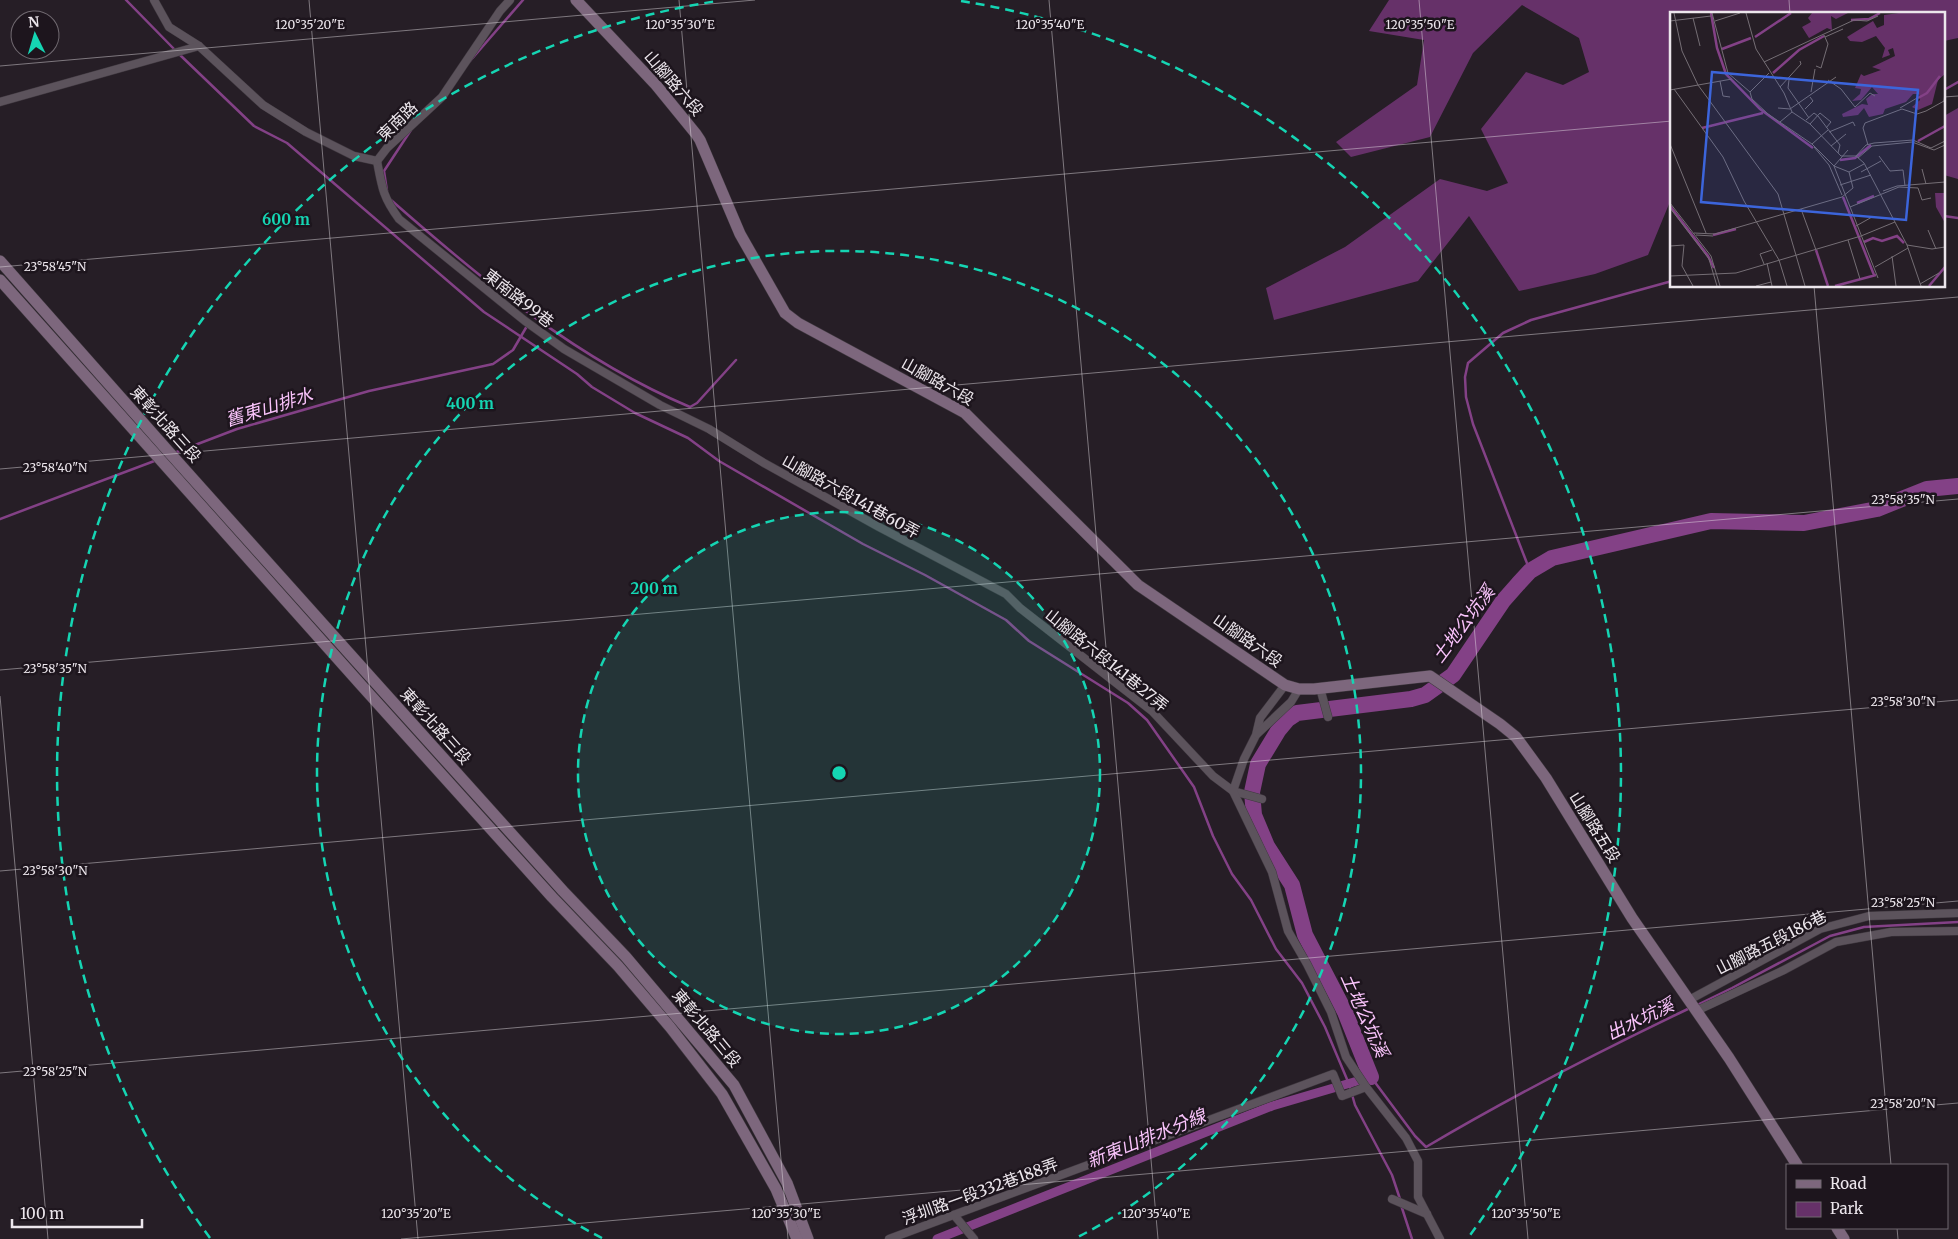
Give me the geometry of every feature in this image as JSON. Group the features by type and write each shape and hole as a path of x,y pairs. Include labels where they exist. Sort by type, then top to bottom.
{"street":[{"name":"東南路","path":"154,0 169,26 199,46 263,105 298,128 354,156 377,161 387,148 442,97 500,11 510,0"},
{"name":"山腳路六段","path":"576,0 656,85 696,134 740,234 785,313 798,324 965,413 1138,585 1285,686 1298,689 1320,688 1430,676"},
{"path":"0,102 199,46"},
{"name":"東南路99巷","path":"377,161 382,191 399,220 525,321 564,349 660,405 686,417"},
{"name":"東彰北路三段","path":"0,261 563,891 626,957 734,1086 787,1183 808,1239"},
{"name":"東彰北路三段","path":"0,280 552,897 618,966 670,1027 722,1094 776,1189 797,1239"},
{"name":"山腳路六段141巷60弄","path":"686,417 878,527 1006,594"},
{"name":"山腳路六段141巷27弄","path":"1006,594 1020,608 1152,712 1213,776 1233,791"},
{"name":"山腳路五段","path":"1430,676 1516,737 1546,778 1632,918 1696,1011"},
{"path":"1285,686 1260,718 1256,735 1244,759 1233,791 1272,872 1288,931 1331,1012 1346,1057 1366,1087 1406,1138 1418,1161 1418,1197 1440,1239"},
{"path":"1320,688 1328,717"},
{"path":"1256,735 1291,702 1298,689"},
{"path":"1233,791 1262,799"},
{"name":"山腳路五段186巷","path":"1689,1000 1820,928 1869,916 1958,913"},
{"path":"1796,1164 1729,1058 1696,1011 1784,970 1836,942 1891,932 1958,931"},
{"name":"浮圳路一段332巷188弄","path":"890,1239 1333,1074 1342,1096 1366,1087"},
{"path":"1392,1199 1427,1214"},
{"path":"954,1216 972,1237"}],"green space":[{"path":"1389,0 1958,0 1958,38 1946,41 1946,12 1670,12 1670,203 1648,255 1595,274 1519,291 1469,216 1418,281 1274,320 1266,288 1345,247 1440,179 1487,191 1508,183 1481,129 1526,72 1563,85 1589,72 1579,38 1522,5 1473,53 1430,137 1351,157 1336,142 1417,85 1424,40 1369,31"},
{"path":"1958,108 1958,179 1946,176 1946,115"}],"waterway":[{"path":"126,0 175,50"},
{"path":"470,61 523,0"},
{"path":"179,54 254,126 287,143 484,312 577,374 592,387 635,413 688,438 719,461 863,544 925,575 1006,620 1029,641 1128,703 1147,720 1194,787 1213,836 1232,874 1251,900 1276,949 1302,983 1325,1027 1349,1084 1355,1105 1392,1175 1400,1199"},
{"path":"1946,89 1958,82"},
{"path":"387,191 384,171 411,130"},
{"path":"391,200 460,259 533,316 570,342 649,388 690,407 697,403 736,360"},
{"path":"1946,216 1958,218"},
{"path":"1530,571 1473,424 1466,397 1465,377 1468,363 1503,333 1531,320 1670,282"},
{"name":"舊東山排水","path":"174,453 237,429 369,391 493,364 513,350 527,326"},
{"name":"舊東山排水","path":"0,519 157,460"},
{"name":"土地公坑溪","path":"1371,1077 1345,1012 1305,935 1292,885 1267,846 1254,815 1252,792 1258,764 1278,731 1288,719 1297,713 1411,699 1425,695 1453,675 1503,601 1530,571 1552,558 1711,521 1804,523 1877,509 1927,489 1958,486"},
{"name":"出水坑溪","path":"1695,1006 1830,936 1864,927 1958,922"},
{"name":"出水坑溪","path":"1371,1077 1415,1136 1426,1147 1556,1074 1690,1008"},
{"name":"新東山排水分線","path":"937,1239 1272,1106 1371,1077"},
{"path":"1401,1205 1412,1239"}]}
